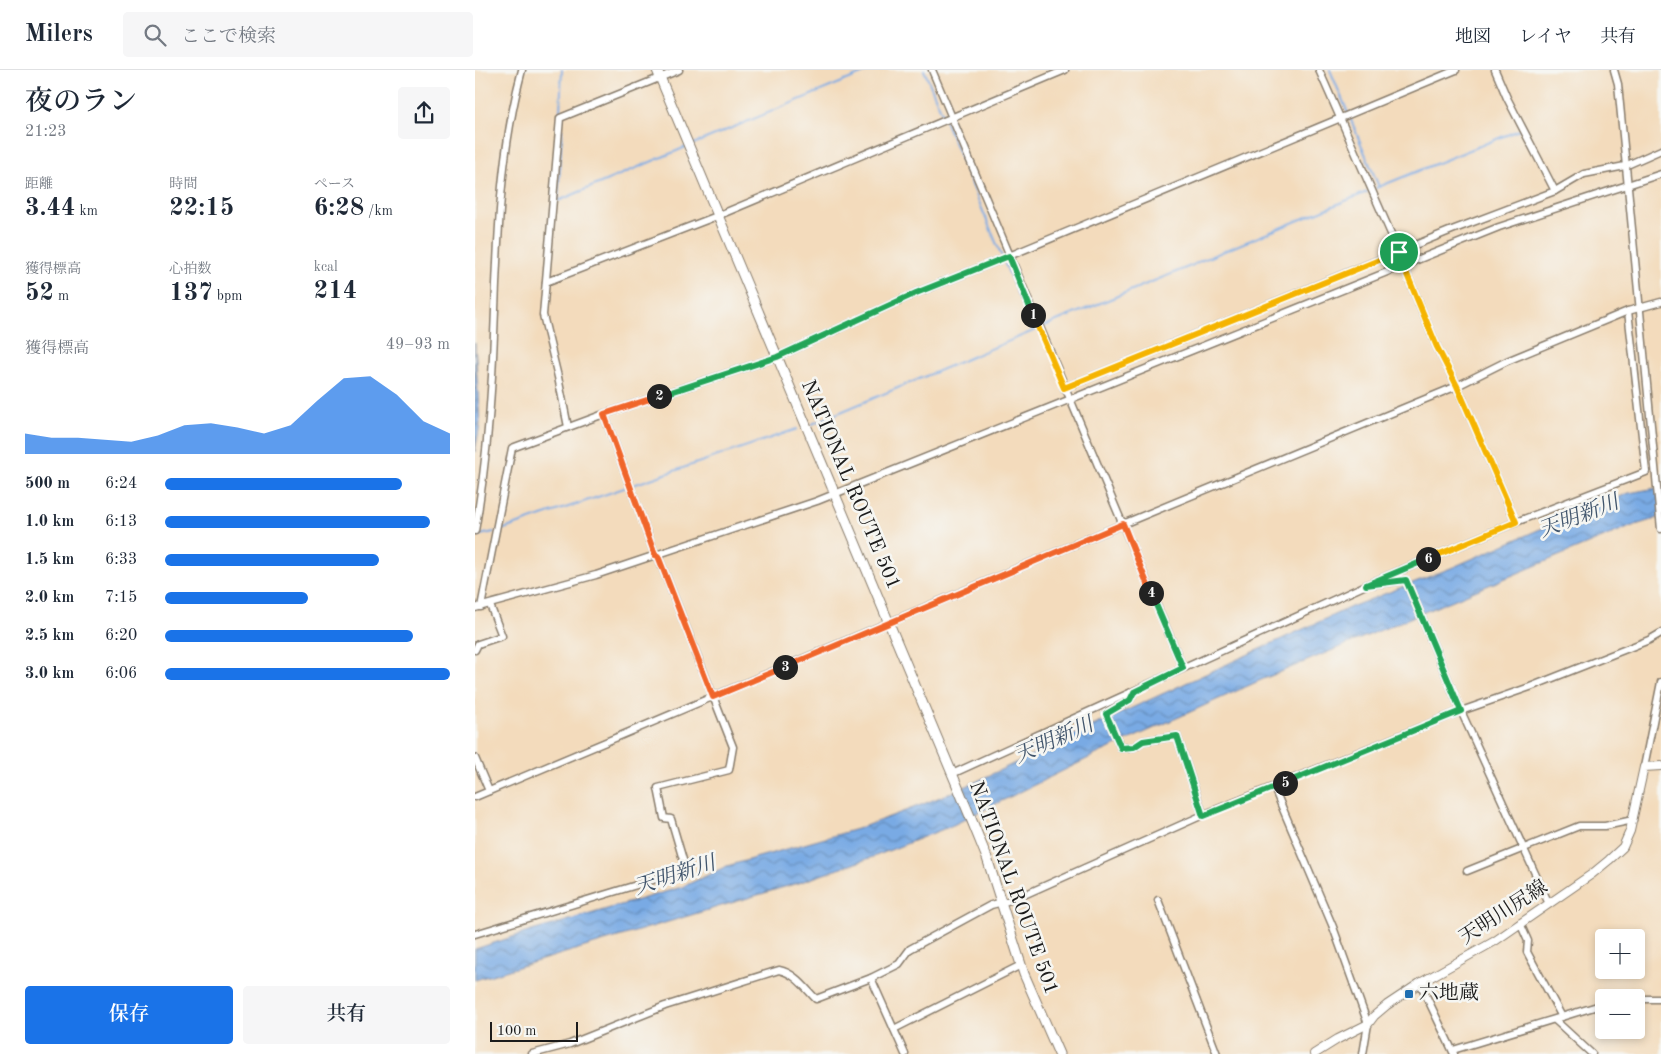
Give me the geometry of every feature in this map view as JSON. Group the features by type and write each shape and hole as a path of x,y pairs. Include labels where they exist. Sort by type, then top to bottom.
{"highway":[{"name":"NATIONAL ROUTE 501","path":"659,74 972,821 987,858 1021,965 1059,1054"}],"main road":[{"path":"1643,767 1661,766"},
{"name":"天明川尻線","path":"1314,1054 1368,1024 1387,1005 1420,983 1495,941 1592,874 1623,847 1633,820 1643,767"}],"street":[{"path":"475,531 487,442 499,212 512,106 522,70"},
{"path":"568,427 543,315 560,118 659,74 679,70"},
{"path":"932,70 1183,668"},
{"path":"546,282 717,216 1065,70"},
{"path":"1319,70 1406,265 1406,272 1437,347 1457,386 1516,522"},
{"path":"1456,70 916,293 777,357 604,414 512,448 478,607 596,575 835,494 1520,219 1661,174"},
{"path":"1495,70 1507,98 1555,191"},
{"path":"1614,70 1617,78 1658,476 1661,528"},
{"path":"1064,388 1555,191 1584,174 1625,166 1661,150"},
{"path":"475,797 1123,524 1457,386 1507,361 1629,311 1661,302"},
{"path":"953,776 1366,585 1516,522 1645,472 1629,311"},
{"path":"475,934 686,870 671,819 664,818 657,788 729,770 733,747 658,556 655,555 604,414"},
{"path":"1366,585 1406,580 1461,711 1549,904"},
{"path":"475,650 478,644 502,636 490,605"},
{"path":"532,1054 570,1044 665,1006 779,970 787,971 793,975 816,999 871,978 899,964 910,948 991,905 1015,899 1203,816 1461,711 1538,684 1649,640 1661,633"},
{"path":"1643,767 1661,682"},
{"path":"1134,692 1130,700 1106,714 1121,748 1134,747 1143,741 1177,736 1203,816"},
{"path":"475,758 489,791"},
{"path":"1274,788 1333,927 1368,1024 1363,1054"},
{"path":"1467,871 1579,826 1605,826 1633,820"},
{"path":"1158,900 1217,1054"},
{"path":"1520,924 1528,941 1527,952 1559,1018 1592,1054"},
{"path":"894,1029 1021,965"},
{"path":"871,978 905,1054"},
{"path":"1420,983 1454,1052 1595,1007"},
{"path":"1645,999 1661,999"}],"water":[{"path":"475,343 480,424 475,452"},
{"name":"天明新川","path":"1661,487 1661,517 1626,528 1261,680 1097,754 951,826 873,857 801,882 475,980 475,949 682,887 727,866 857,829 921,805 969,785 1351,607 1451,568 1629,493"}],"waterway":[{"path":"562,70 560,111 562,116"},
{"path":"691,145 871,70"},
{"path":"924,70 1033,331"},
{"path":"1330,70 1379,187"},
{"path":"562,130 558,201 686,147"},
{"path":"1376,188 1519,130"},
{"path":"1042,327 1367,192"},
{"path":"812,424 1038,329"},
{"path":"498,531 797,429"},
{"path":"475,536 494,532"}],"place":[{"name":"六地蔵","path":"1409,994"}],"route":[{"path":"1399,252 1406,265 1406,272 1437,347 1457,386 1516,522 1366,585 1406,580 1461,711 1203,816 1177,736 1143,741 1134,747 1121,748 1106,714 1130,700 1134,692 1183,668 1123,524 713,697 658,556 655,555 604,414 777,357 916,293 1009,256 1064,388 1399,252"}]}
